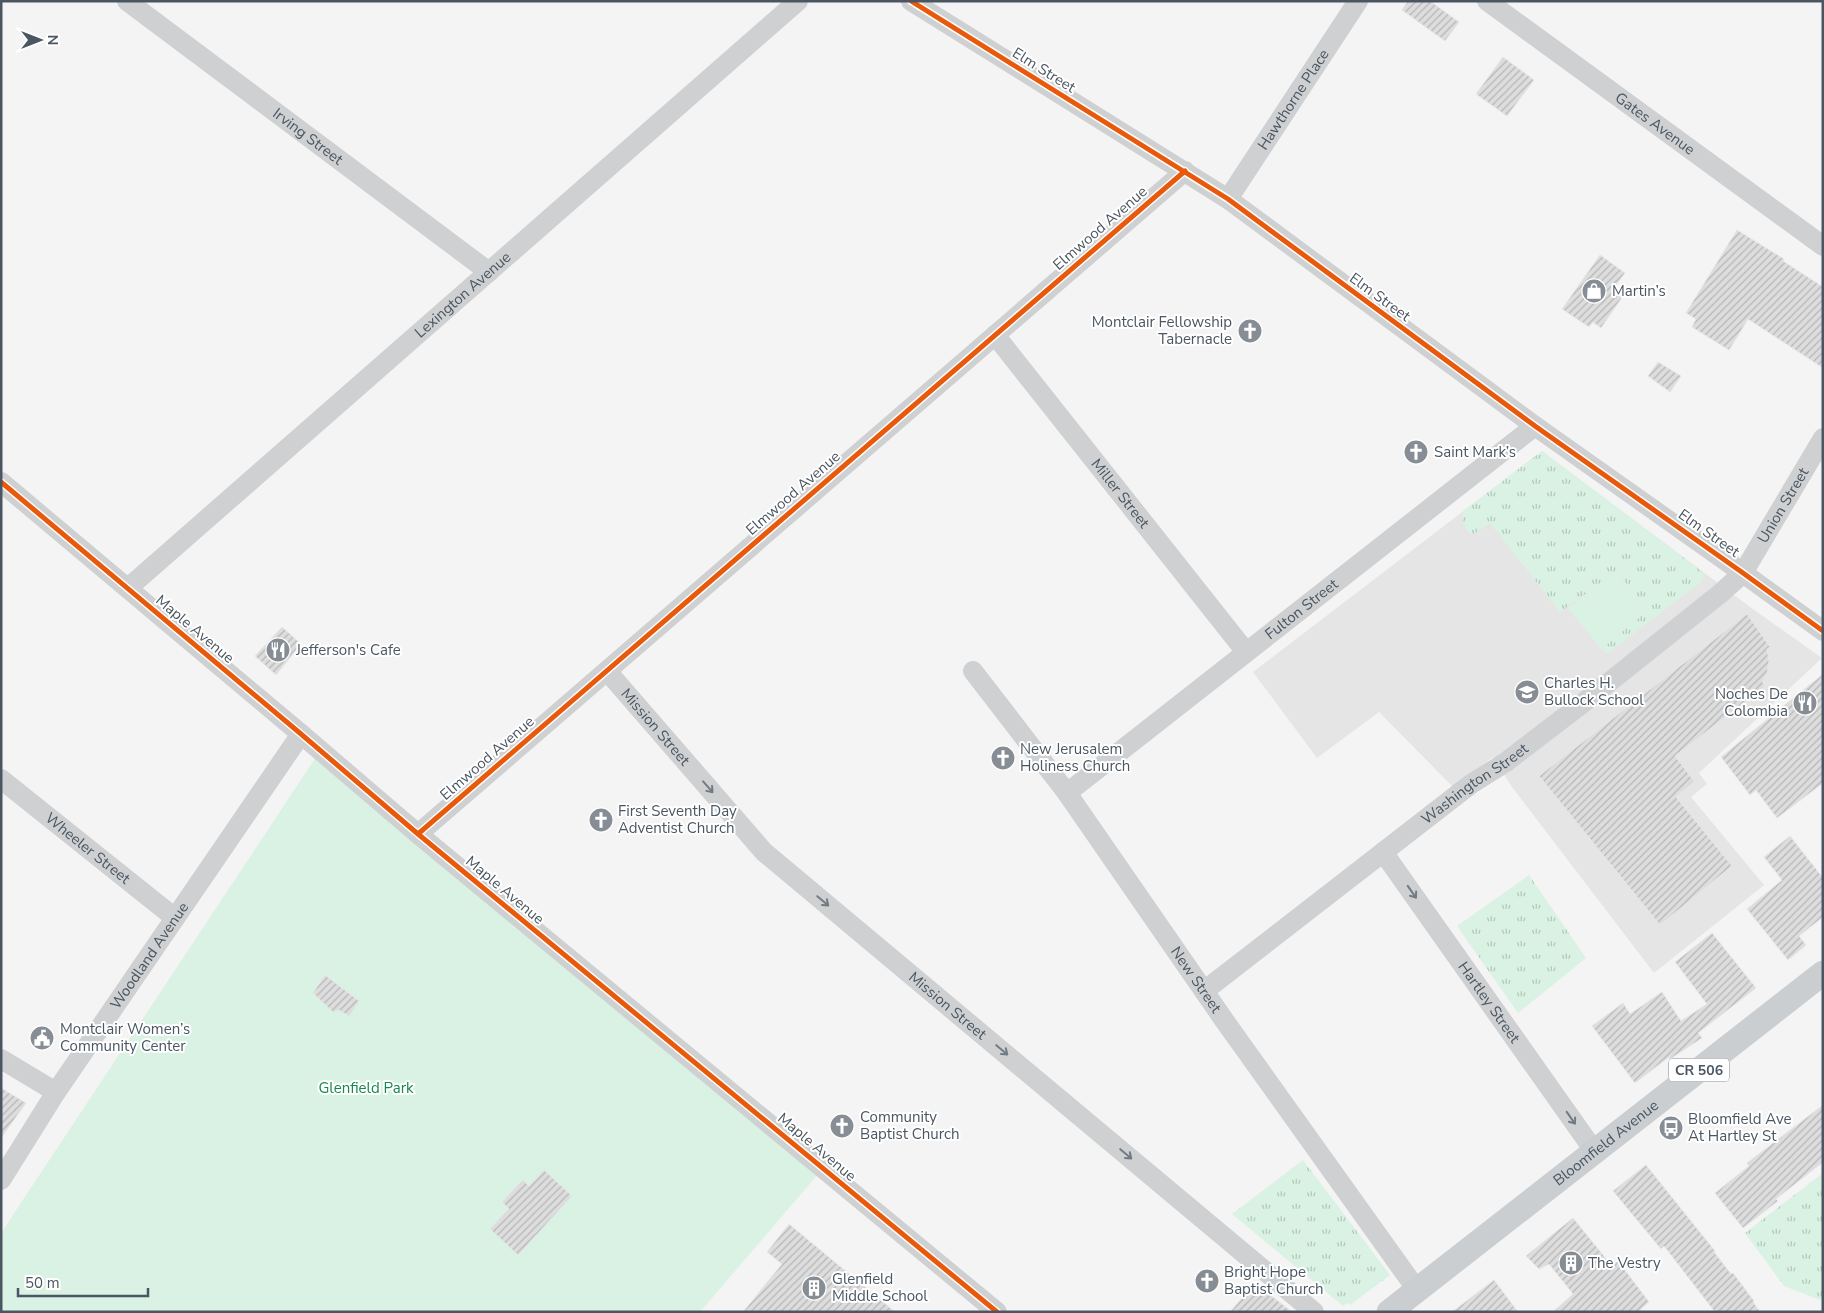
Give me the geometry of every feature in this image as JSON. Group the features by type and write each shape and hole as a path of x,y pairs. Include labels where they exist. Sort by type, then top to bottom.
{"main road":[{"name":"Bloomfield Avenue","path":"1389,1312 1823,973"}],"street":[{"name":"Irving Street","path":"128,1 489,272"},
{"name":"Lexington Avenue","path":"128,588 798,1"},
{"name":"Elm Street","path":"911,1 1228,199 1535,426 1823,631"},
{"name":"Hawthorne Place","path":"1228,199 1358,1"},
{"name":"Gates Avenue","path":"1487,1 1823,246"},
{"name":"Elmwood Avenue","path":"418,834 1185,171"},
{"name":"Miller Street","path":"995,335 1246,652"},
{"name":"Fulton Street","path":"1067,793 1535,426"},
{"name":"Union Street","path":"1743,573 1823,438"},
{"name":"Maple Avenue","path":"1,482 418,834 997,1312"},
{"name":"Washington Street","path":"1204,991 1471,784 1506,762 1583,703 1721,593 1743,573"},
{"name":"Mission Street","path":"607,671 764,852 1314,1312"},
{"name":"New Street","path":"973,671 1067,793 1204,991 1417,1290"},
{"name":"Woodland Avenue","path":"1,1180 56,1092 301,734"},
{"name":"Wheeler Street","path":"1,779 175,918"},
{"name":"Hartley Street","path":"1384,852 1595,1152"},
{"path":"1,1059 56,1092"}],"shaded area":[{"name":"Charles H. Bullock School","path":"1542,451 1746,604 1822,658 1699,773 1707,784 1691,797 1764,885 1654,973 1512,787 1493,757 1453,787 1379,712 1317,758 1253,672"}],"green space":[{"path":"1542,451 1705,574 1702,581 1607,654 1601,649 1647,611 1617,571 1560,612 1490,523 1472,535 1464,524 1463,511"},
{"path":"1616,571 1647,611 1601,649 1568,608"},
{"name":"Glenfield Park","path":"316,757 819,1173 700,1312 1,1312 1,1233"},
{"path":"1529,875 1586,958 1518,1013 1457,926"},
{"path":"1303,1160 1390,1275 1350,1305 1348,1303 1343,1306 1232,1214"},
{"path":"1823,1173 1823,1301 1784,1286 1745,1233"}],"building":[{"path":"1408,1 1430,1 1459,22 1445,41 1402,10"},
{"path":"1503,57 1534,80 1507,116 1476,94"},
{"path":"1737,230 1784,259 1783,261 1823,287 1823,368 1748,319 1729,350 1692,327 1696,319 1686,313"},
{"path":"1600,255 1625,273 1613,289 1623,296 1601,328 1593,322 1589,327 1562,309"},
{"path":"1658,362 1681,376 1670,392 1648,376"},
{"path":"1747,614 1770,647 1767,649 1769,661 1767,674 1762,681 1765,686 1675,756 1694,781 1676,797 1732,866 1660,925 1539,776"},
{"name":"Jefferson's Cafe","path":"282,627 301,644 276,675 255,656"},
{"path":"1823,674 1823,783 1777,818 1756,790 1750,795 1721,757"},
{"path":"1790,836 1823,878 1823,917 1799,936 1806,945 1788,960 1747,909 1782,880 1764,857"},
{"path":"1712,933 1756,988 1698,1033 1702,1038 1670,1059 1669,1057 1635,1083 1592,1026 1623,1003 1630,1014 1662,992 1681,1021 1707,1004 1675,962"},
{"path":"325,975 359,1001 349,1016 339,1010 333,1012 313,993"},
{"path":"1,1088 26,1103 1,1138"},
{"path":"1823,1105 1823,1162 1743,1228 1715,1193 1749,1166 1747,1163"},
{"path":"1646,1165 1715,1251 1731,1274 1733,1273 1760,1312 1715,1312 1664,1246 1661,1249 1613,1191"},
{"path":"544,1170 572,1196 518,1255 490,1229 509,1209 502,1202 523,1180 529,1186"},
{"name":"The Vestry","path":"1573,1218 1612,1266 1618,1261 1649,1302 1638,1312 1553,1312 1573,1294 1549,1264 1539,1269 1526,1256"},
{"name":"Glenfield Middle School","path":"789,1224 895,1312 743,1312 782,1264 767,1252"},
{"path":"1494,1280 1518,1312 1452,1312"},
{"path":"1255,1283 1292,1312 1230,1312"}],"cycle path":[{"path":"911,1 1228,199 1535,426 1823,631"},
{"path":"418,834 1185,171"},
{"path":"1,482 418,834 997,1312"}],"place":[{"name":"Martin’s","path":"1594,291"},
{"name":"Montclair Fellowship Tabernacle","path":"1250,331"},
{"name":"Saint Mark’s","path":"1416,452"},
{"name":"Jefferson's Cafe","path":"278,650"},
{"name":"Charles H. Bullock School","path":"1527,692"},
{"name":"Noches De Colombia","path":"1805,703"},
{"name":"New Jerusalem Holiness Church","path":"1003,758"},
{"name":"First Seventh Day Adventist Church","path":"601,820"},
{"name":"Montclair Women’s Community Center","path":"42,1038"},
{"name":"Community Baptist Church","path":"842,1126"},
{"name":"Bloomfield Ave At Hartley St","path":"1671,1128"},
{"name":"The Vestry","path":"1571,1263"},
{"name":"Bright Hope Baptist Church","path":"1207,1281"},
{"name":"Glenfield Middle School","path":"814,1288"}]}
